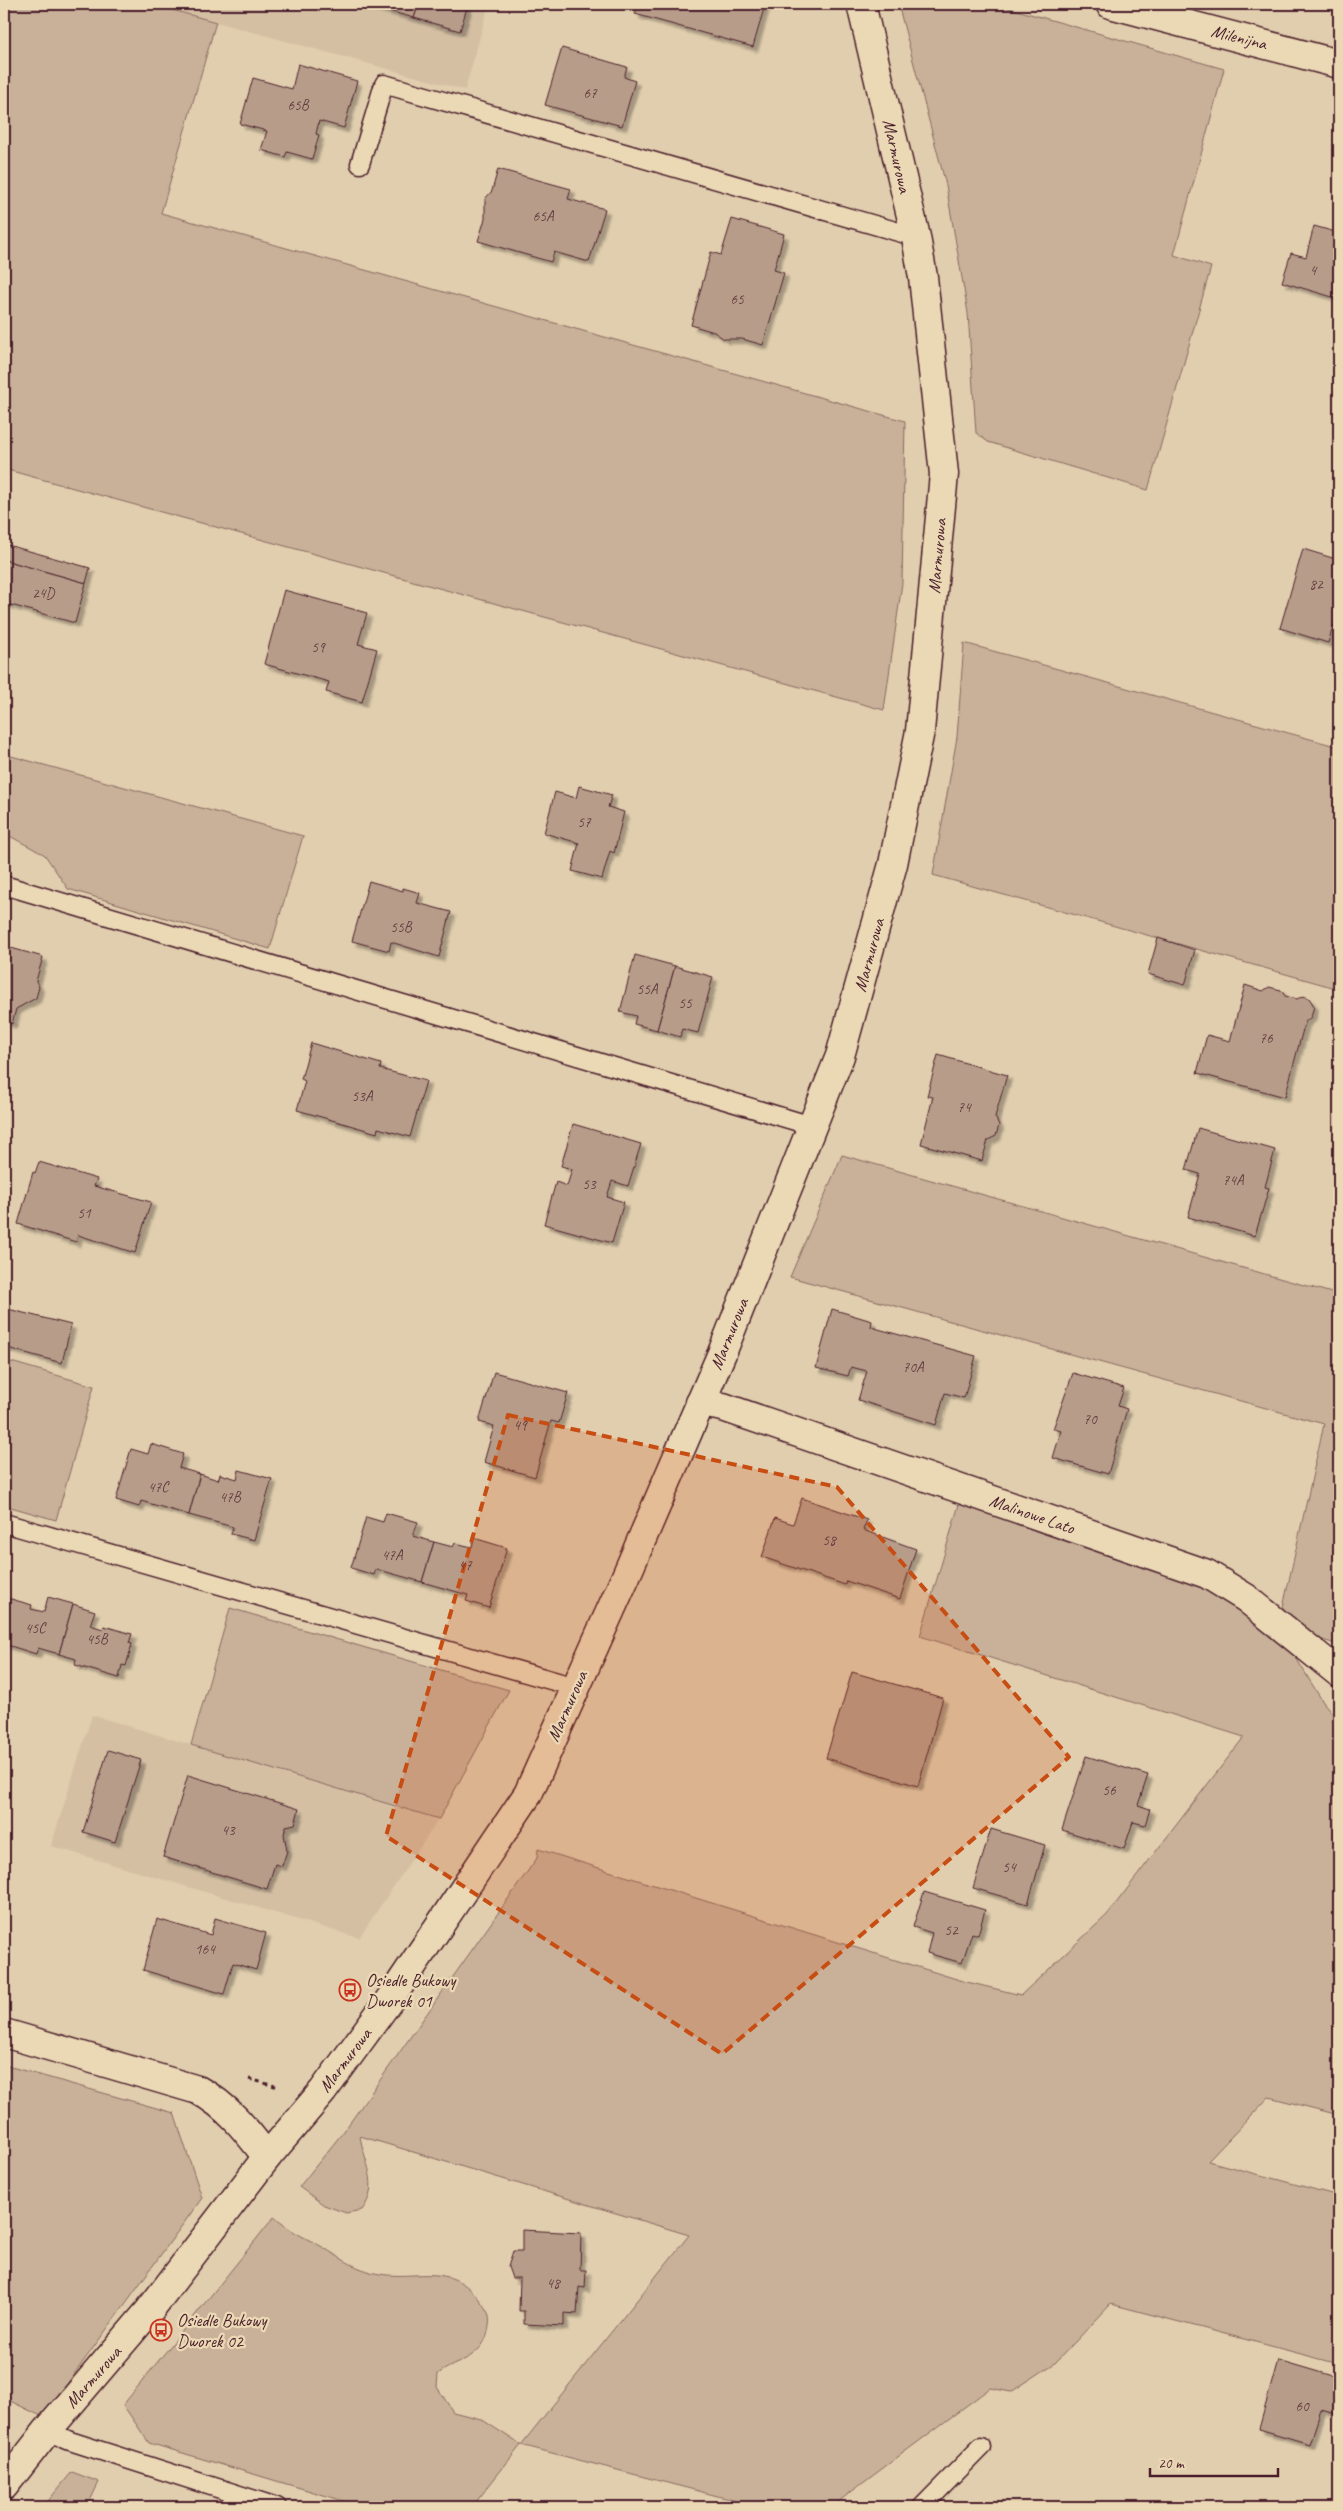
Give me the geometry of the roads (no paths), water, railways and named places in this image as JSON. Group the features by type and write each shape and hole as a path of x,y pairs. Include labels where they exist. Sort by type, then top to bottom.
{"street":[{"name":"Marmurowa","path":"4,2486 47,2431 149,2311 267,2157 323,2091 390,1999 528,1794 700,1404 840,1056 857,1001 893,864 920,731 944,474 923,277 916,237 861,4"},
{"name":"Milenijna","path":"1110,4 1339,64"},
{"name":"Malinowe Lato","path":"700,1404 723,1407 1207,1574 1246,1598 1339,1673"},
{"path":"4,2033 198,2090 212,2098 246,2128 267,2157"}],"lane":[{"path":"360,164 384,84 916,237"},
{"path":"4,884 812,1126"},
{"path":"4,1523 575,1687"},
{"path":"47,2431 70,2441 277,2507"},
{"path":"922,2507 981,2447"}],"place":[{"name":"Osiedle Bukowy Dworek 01","path":"350,1990"},
{"name":"Osiedle Bukowy Dworek 02","path":"161,2330"}]}
